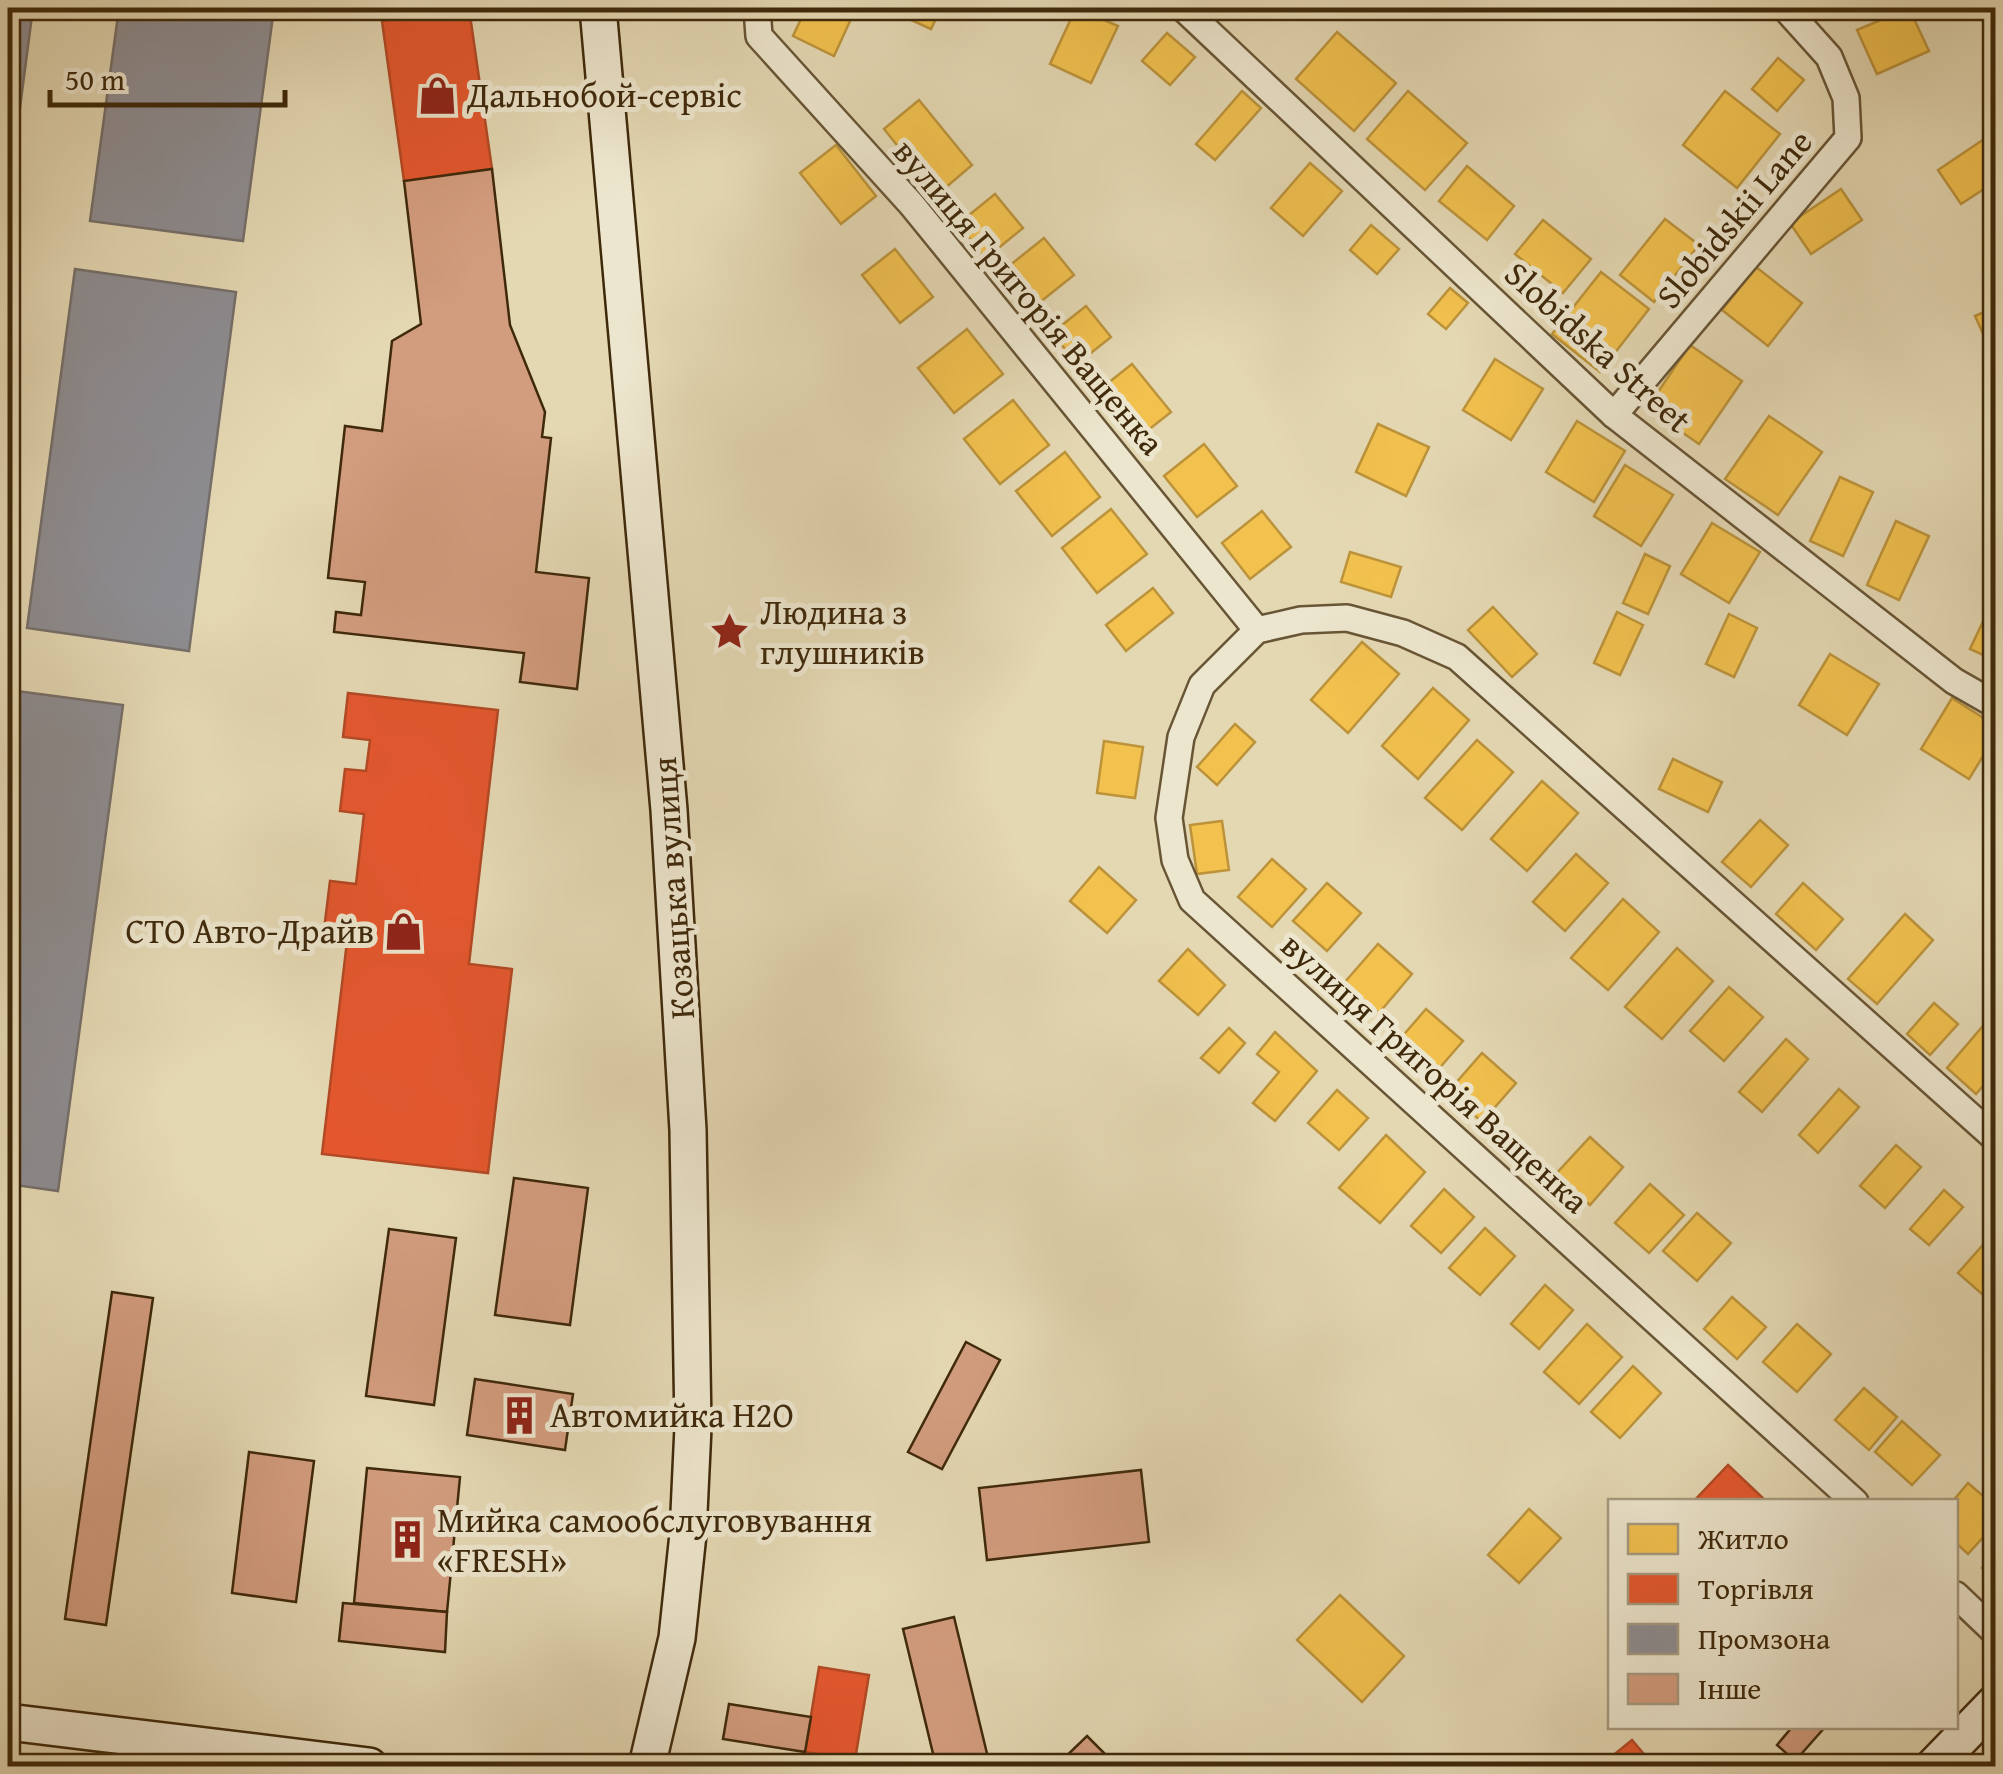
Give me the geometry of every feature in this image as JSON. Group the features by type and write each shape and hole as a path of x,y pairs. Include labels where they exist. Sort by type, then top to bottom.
{"main road":[{"name":"Козацька вулиця","path":"598,8 669,810 688,1130 693,1427 688,1534 678,1638 647,1766"},
{"path":"1934,1766 1996,1702"},
{"path":"8,1722 370,1766"}],"street":[{"name":"вулиця Григорія Ващенка","path":"757,8 759,36 912,205 1258,630 1202,685 1181,737 1169,818 1175,860 1192,900 1852,1499"},
{"name":"Slobidska Street","path":"1183,8 1614,415 1954,681 1996,705"},
{"name":"Slobidskii Lane","path":"1614,415 1848,138 1846,98 1829,57 1786,8"},
{"path":"1258,630 1301,620 1347,618 1404,633 1457,657 1996,1139"},
{"path":"1958,1597 1996,1634"}],"building: Житло":[{"path":"806,8 856,8 834,56 793,36"},
{"path":"890,8 941,8 931,29"},
{"path":"1076,8 1118,26 1091,83 1050,64"},
{"path":"1204,8 1228,8 1218,20"},
{"path":"1909,8 1929,51 1877,74 1857,30"},
{"path":"1337,32 1396,83 1354,131 1296,79"},
{"path":"1167,33 1195,57 1170,85 1142,61"},
{"path":"1778,58 1804,80 1777,111 1752,89"},
{"path":"1242,91 1261,108 1215,160 1196,144"},
{"path":"1408,91 1467,143 1425,190 1367,139"},
{"path":"1725,91 1780,134 1737,188 1683,145"},
{"path":"919,100 972,165 937,195 884,129"},
{"path":"1996,131 1996,181 1961,204 1938,170"},
{"path":"836,145 876,196 841,224 800,173"},
{"path":"1310,163 1342,191 1303,236 1271,208"},
{"path":"1467,166 1514,206 1487,240 1439,201"},
{"path":"1841,189 1862,220 1811,254 1790,223"},
{"path":"995,194 1023,228 985,259 958,224"},
{"path":"1665,219 1699,245 1654,302 1620,275"},
{"path":"1543,220 1591,259 1563,293 1515,254"},
{"path":"1371,225 1399,249 1377,274 1350,250"},
{"path":"1044,238 1074,275 1034,307 1004,270"},
{"path":"895,249 933,297 900,323 862,275"},
{"path":"1756,267 1802,303 1768,346 1722,310"},
{"path":"1601,272 1649,309 1600,372 1552,334"},
{"path":"1450,288 1468,303 1446,329 1428,314"},
{"path":"1086,306 1111,337 1077,364 1052,333"},
{"path":"1996,307 1996,360 1995,360 1975,316"},
{"path":"967,329 1003,374 954,413 918,368"},
{"path":"1690,345 1742,381 1699,444 1647,408"},
{"path":"1495,359 1543,389 1511,440 1463,410"},
{"path":"1132,364 1171,412 1137,439 1098,391"},
{"path":"1013,400 1049,445 1000,484 964,439"},
{"path":"1769,416 1822,452 1778,515 1725,479"},
{"path":"1577,421 1625,451 1594,502 1546,472"},
{"path":"1378,424 1429,447 1406,496 1356,472"},
{"path":"1204,444 1237,486 1197,517 1164,476"},
{"path":"1065,452 1100,497 1052,536 1016,491"},
{"path":"1625,465 1673,495 1641,546 1594,516"},
{"path":"1840,477 1873,492 1843,556 1810,541"},
{"path":"1111,509 1147,554 1097,593 1062,548"},
{"path":"1262,511 1291,547 1250,579 1222,543"},
{"path":"1896,521 1929,536 1899,600 1867,585"},
{"path":"1712,523 1760,552 1729,603 1681,574"},
{"path":"1350,552 1401,567 1391,597 1341,582"},
{"path":"1645,554 1670,566 1648,614 1623,603"},
{"path":"1153,588 1173,613 1126,651 1106,625"},
{"path":"1996,594 1996,661 1970,649"},
{"path":"1493,607 1537,654 1512,677 1468,630"},
{"path":"1617,612 1643,625 1620,675 1594,663"},
{"path":"1729,614 1757,628 1734,677 1706,664"},
{"path":"1362,642 1399,674 1348,733 1311,700"},
{"path":"1830,654 1879,684 1847,735 1799,705"},
{"path":"1433,688 1469,720 1418,779 1382,746"},
{"path":"1952,698 1996,726 1996,735 1969,779 1921,749"},
{"path":"1235,724 1255,742 1217,785 1197,767"},
{"path":"1477,740 1513,772 1462,830 1425,798"},
{"path":"1104,741 1143,747 1135,798 1097,793"},
{"path":"1673,759 1722,782 1708,812 1659,789"},
{"path":"1542,781 1578,813 1527,871 1491,839"},
{"path":"1760,820 1788,845 1751,887 1722,862"},
{"path":"1222,821 1229,870 1197,874 1190,825"},
{"path":"1576,854 1608,883 1565,931 1533,902"},
{"path":"1272,859 1306,889 1272,927 1238,897"},
{"path":"1099,867 1136,900 1107,933 1070,901"},
{"path":"1327,883 1361,913 1327,951 1293,921"},
{"path":"1803,883 1843,919 1816,950 1776,914"},
{"path":"1623,899 1659,932 1608,990 1571,958"},
{"path":"1905,914 1933,940 1877,1004 1848,979"},
{"path":"1378,944 1412,974 1379,1013 1344,983"},
{"path":"1677,948 1713,981 1662,1039 1625,1007"},
{"path":"1188,949 1225,985 1198,1015 1159,981"},
{"path":"1729,987 1763,1017 1724,1061 1690,1031"},
{"path":"1934,1003 1958,1024 1930,1055 1907,1034"},
{"path":"1426,1009 1463,1041 1430,1079 1393,1047"},
{"path":"1982,1027 1996,1039 1996,1071 1976,1094 1947,1068"},
{"path":"1229,1028 1245,1043 1219,1073 1201,1058"},
{"path":"1275,1032 1317,1071 1275,1121 1253,1103 1279,1072 1257,1054"},
{"path":"1786,1039 1808,1059 1762,1112 1739,1092"},
{"path":"1482,1053 1516,1083 1482,1122 1448,1092"},
{"path":"1839,1089 1859,1107 1818,1153 1799,1135"},
{"path":"1337,1090 1368,1118 1339,1150 1308,1123"},
{"path":"1386,1135 1425,1172 1380,1223 1339,1188"},
{"path":"1590,1137 1623,1167 1590,1205 1555,1175"},
{"path":"1896,1145 1921,1167 1885,1208 1860,1186"},
{"path":"1650,1184 1684,1215 1649,1253 1615,1223"},
{"path":"1444,1189 1474,1217 1441,1253 1411,1226"},
{"path":"1944,1190 1963,1207 1929,1245 1910,1229"},
{"path":"1697,1213 1731,1243 1697,1281 1663,1251"},
{"path":"1485,1228 1515,1256 1480,1295 1449,1268"},
{"path":"1989,1238 1996,1244 1996,1279 1982,1294 1958,1273"},
{"path":"1545,1285 1573,1310 1539,1349 1511,1324"},
{"path":"1732,1297 1766,1327 1737,1359 1704,1329"},
{"path":"1587,1324 1622,1357 1579,1404 1544,1372"},
{"path":"1797,1324 1831,1354 1797,1392 1763,1362"},
{"path":"1633,1366 1661,1393 1620,1438 1591,1412"},
{"path":"1864,1388 1897,1417 1869,1450 1835,1420"},
{"path":"1902,1421 1940,1455 1912,1485 1875,1452"},
{"path":"1968,1483 1996,1507 1996,1523 1968,1554 1958,1545 1958,1499 1955,1499"},
{"path":"1529,1509 1561,1538 1519,1583 1488,1555"},
{"path":"1996,1553 1996,1580 1982,1568"},
{"path":"1340,1595 1404,1656 1362,1702 1297,1640"}],"building: Торгівля":[{"name":"Дальнобой-сервіс","path":"469,8 492,169 404,181 382,21"},
{"name":"СТО Авто-Драйв","path":"348,693 498,710 469,964 512,969 488,1173 322,1154 348,933 324,930 330,881 356,884 364,814 340,811 345,769 366,771 370,740 343,737"},
{"path":"8,1242 16,1243 8,1306"},
{"path":"1728,1465 1764,1499 1696,1499"},
{"path":"819,1667 869,1675 855,1760 805,1752"},
{"path":"1632,1740 1654,1766 1600,1766"}],"building: Промзона":[{"path":"8,8 33,8 8,199"},
{"path":"119,8 274,8 243,241 90,221"},
{"path":"75,269 236,292 189,651 27,628"},
{"path":"9,690 123,705 58,1191 8,1184"}],"building: Інше":[{"path":"492,169 510,325 545,412 542,437 551,438 536,572 589,578 577,689 520,682 524,653 334,632 336,612 361,615 365,582 328,578 345,426 382,431 392,341 421,324 404,181"},
{"path":"514,1178 588,1188 570,1325 495,1315"},
{"path":"389,1229 456,1238 434,1405 366,1396"},
{"path":"112,1292 153,1298 106,1625 65,1619"},
{"path":"966,1342 1000,1360 942,1469 908,1452"},
{"name":"Автомийка H2O","path":"475,1379 573,1394 565,1450 467,1435"},
{"path":"249,1452 314,1461 296,1602 232,1593"},
{"name":"Мийка самообслуговування «FRESH»","path":"367,1468 460,1477 447,1612 354,1603"},
{"path":"1141,1470 1149,1542 987,1560 979,1488"},
{"path":"343,1603 447,1612 445,1652 339,1641"},
{"path":"954,1617 990,1766 936,1766 903,1629"},
{"path":"729,1704 811,1717 805,1752 723,1739"},
{"path":"1790,1729 1823,1729 1795,1761 1777,1745"},
{"path":"1087,1736 1117,1766 1056,1766"}],"place":[{"name":"Дальнобой-сервіс","path":"437,95"},
{"name":"Людина з глушників","path":"730,632"},
{"name":"СТО Авто-Драйв","path":"404,931"},
{"name":"Автомийка H2O","path":"520,1415"},
{"name":"Мийка самообслуговування «FRESH»","path":"407,1540"}]}
